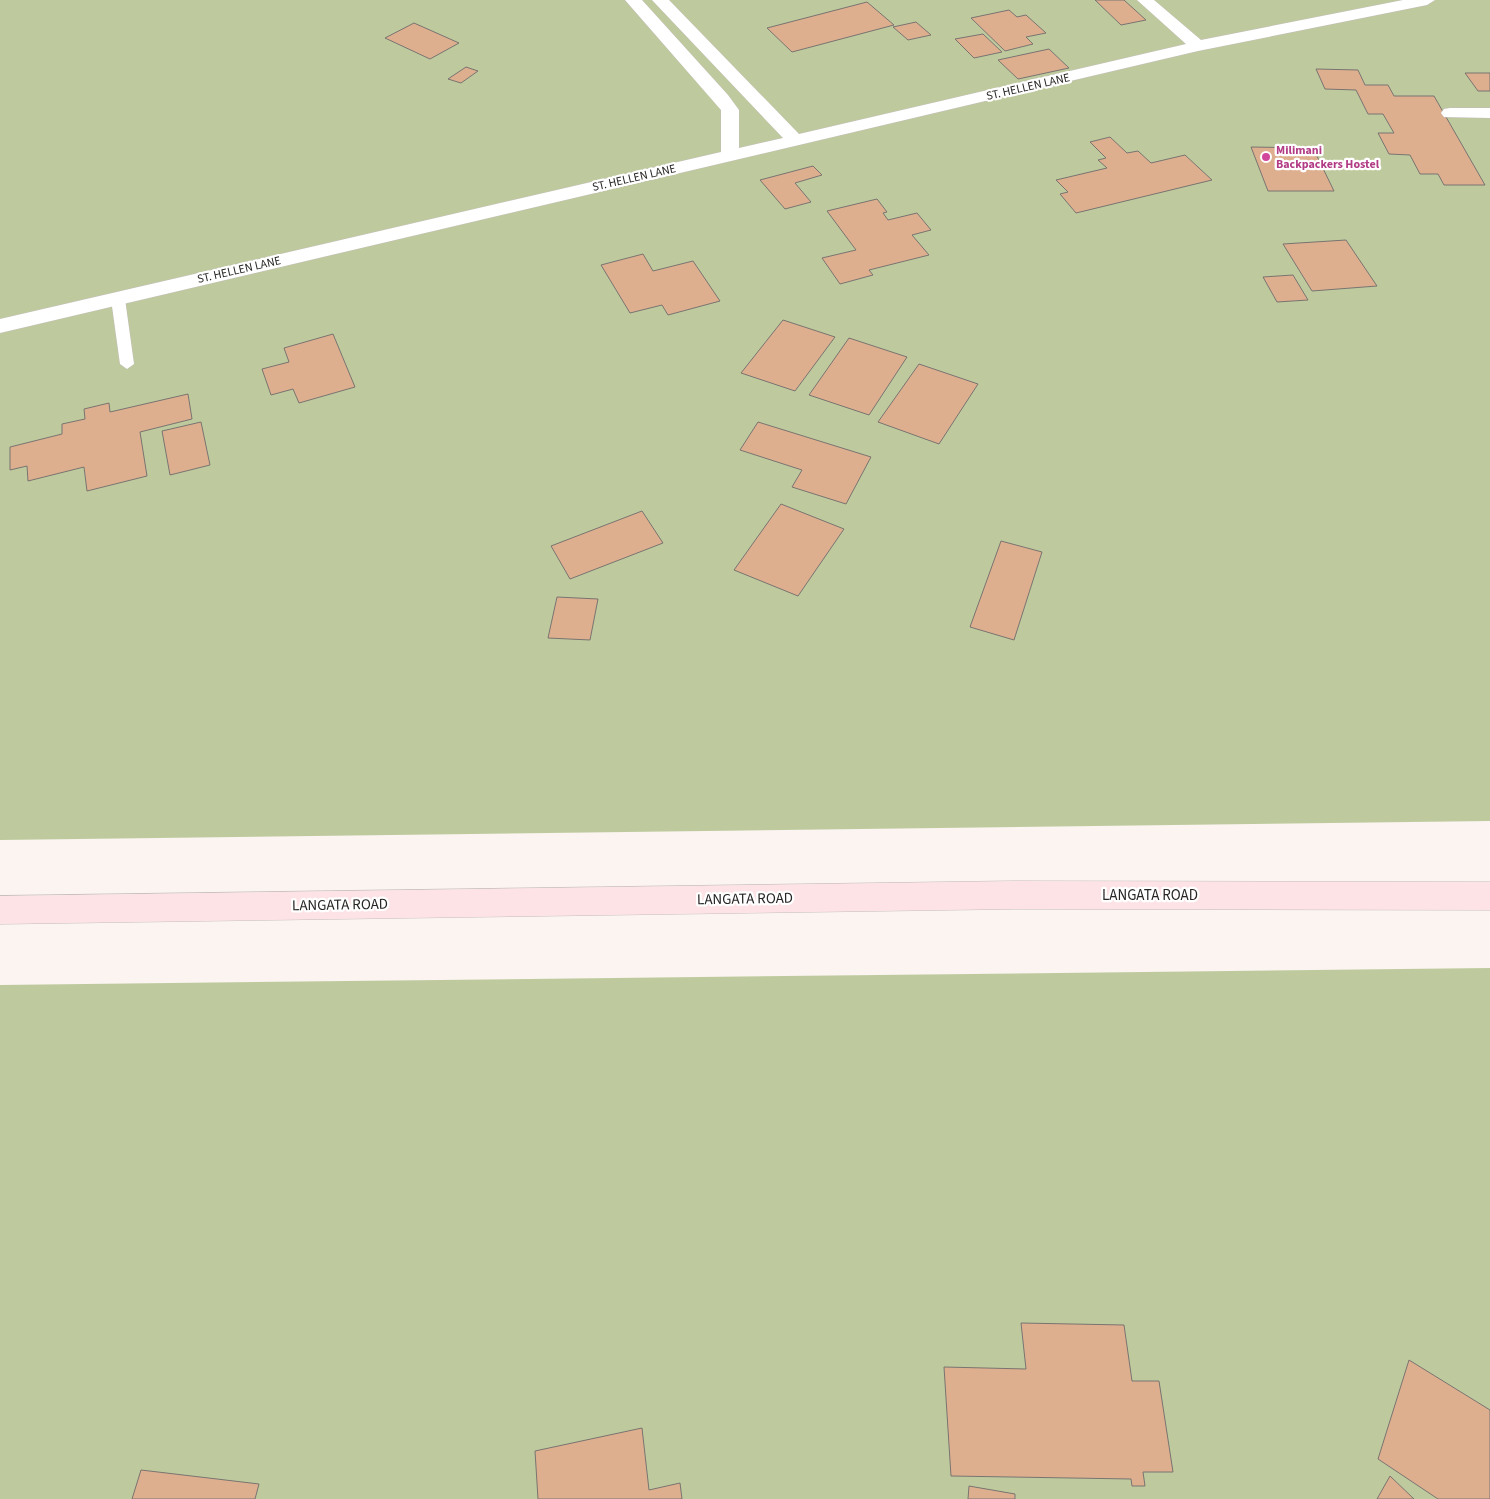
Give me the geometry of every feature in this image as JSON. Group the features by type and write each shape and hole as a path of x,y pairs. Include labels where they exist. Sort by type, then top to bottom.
{"main road":[{"name":"LANGATA ROAD","path":"0,910 1014,895 1490,896"}],"street":[{"path":"633,0 722,98 730,110 730,156"},
{"path":"660,0 796,140"},
{"path":"1145,0 1198,46"},
{"name":"ST. HELLEN LANE","path":"0,326 1198,46 1417,1"},
{"path":"1450,113 1490,113"}],"lane":[{"path":"118,298 127,364"}],"green space":[{"path":"0,0 1490,0 1490,821 0,840"},
{"path":"1490,968 1490,1499 0,1499 0,985"}],"building":[{"path":"1095,0 1124,0 1146,20 1121,25"},
{"path":"867,2 894,25 792,52 767,28"},
{"path":"1009,10 1017,17 1026,15 1046,33 1026,37 1033,44 1005,51 971,18"},
{"path":"916,22 931,35 908,40 893,27"},
{"path":"414,23 459,43 430,59 385,38"},
{"path":"983,34 1002,52 974,58 955,39"},
{"path":"1049,49 1069,68 1018,79 998,60"},
{"path":"466,67 478,71 461,83 448,79"},
{"path":"1316,69 1358,70 1365,85 1388,85 1394,96 1434,96 1485,185 1444,185 1438,174 1420,174 1410,155 1389,154 1378,133 1394,133 1383,114 1368,114 1356,90 1325,89"},
{"path":"1465,73 1490,73 1490,91 1478,91"},
{"path":"1110,137 1127,153 1138,151 1151,163 1185,155 1212,180 1076,213 1060,194 1068,192 1056,180 1107,168 1098,160 1106,158 1090,142"},
{"path":"1251,147 1313,148 1334,191 1268,191"},
{"path":"813,166 822,175 795,183 811,202 785,209 760,180"},
{"path":"877,199 887,212 883,213 888,220 917,213 931,230 912,235 929,255 869,270 873,275 840,284 822,258 856,250 827,211"},
{"path":"1346,240 1377,286 1312,291 1283,244"},
{"path":"643,254 653,271 693,261 720,301 668,315 662,305 630,313 601,265"},
{"path":"1293,275 1308,300 1277,302 1263,277"},
{"path":"783,320 835,337 795,391 741,373"},
{"path":"333,334 355,387 299,403 293,389 271,395 262,369 289,362 284,348"},
{"path":"849,338 907,357 869,415 809,395"},
{"path":"919,364 978,384 939,444 878,422"},
{"path":"188,394 192,419 140,432 147,476 87,491 84,467 28,481 27,466 10,470 10,447 62,434 62,424 85,419 84,409 109,403 110,412"},
{"path":"201,422 210,465 170,475 162,431"},
{"path":"758,422 871,457 846,504 792,487 802,470 740,450"},
{"path":"781,504 844,529 798,596 734,570"},
{"path":"642,511 663,543 570,579 551,546"},
{"path":"1001,541 1042,552 1014,640 970,627"},
{"path":"557,597 598,599 590,640 548,638"},
{"path":"1021,1323 1124,1325 1132,1381 1159,1381 1173,1472 1143,1472 1145,1486 1132,1486 1131,1479 951,1476 944,1367 1026,1369"},
{"path":"1409,1360 1490,1410 1490,1499 1438,1499 1378,1459"},
{"path":"642,1428 649,1490 680,1483 682,1499 538,1499 535,1451"},
{"path":"141,1470 259,1484 255,1499 132,1499"},
{"path":"1390,1476 1414,1499 1377,1499"},
{"path":"969,1486 1015,1494 1015,1499 968,1499"}],"place":[{"name":"Milimani Backpackers Hostel","path":"1266,157"}]}
